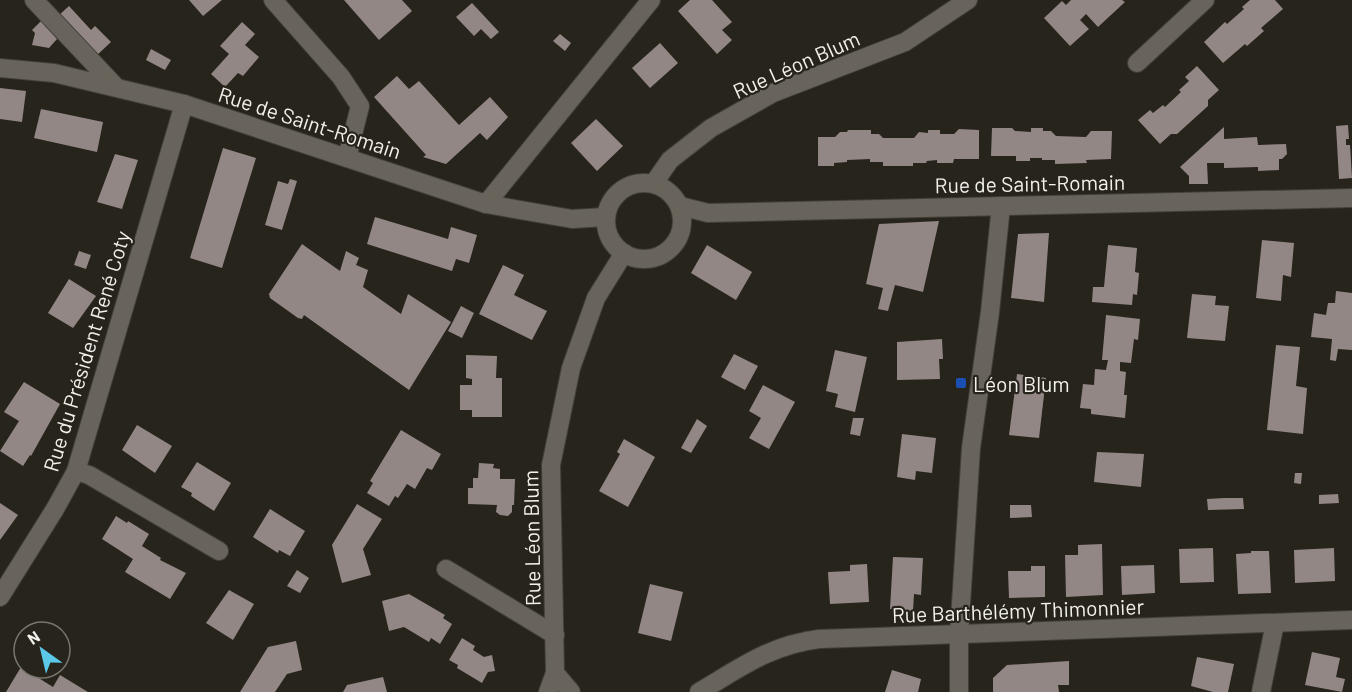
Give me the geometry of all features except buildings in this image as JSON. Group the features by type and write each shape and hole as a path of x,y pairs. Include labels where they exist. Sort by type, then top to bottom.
{"street":[{"path":"34,0 116,87"},
{"path":"273,0 341,77 360,106 347,158"},
{"path":"486,204 651,0"},
{"name":"Rue Léon Blum","path":"654,183 670,160 711,128 773,93 905,42 968,0"},
{"path":"1137,63 1204,0"},
{"name":"Rue de Saint-Romain","path":"0,68 54,73 184,104 486,204 572,219 605,217"},
{"name":"Rue du Président René Coty","path":"0,597 76,471 184,104"},
{"path":"654,183 669,192 680,206 682,226 678,238 671,248 648,259 636,258 624,253 615,246 605,226 605,217 611,201 629,185 654,183"},
{"name":"Rue de Saint-Romain","path":"680,206 708,213 1352,198"},
{"path":"959,692 959,635 971,448 990,312 1001,206"},
{"name":"Rue de Saint-Romain","path":"682,226 708,213"},
{"name":"Rue Léon Blum","path":"549,692 555,673 551,465 572,368 596,298 624,253"},
{"path":"76,471 89,476 219,551"},
{"path":"446,569 555,635"},
{"name":"Rue Barthélémy Thimonnier","path":"699,692 769,651 796,642 819,639 1352,620"},
{"path":"1262,692 1275,623"},
{"path":"555,673 571,692"}],"place":[{"name":"Léon Blum","path":"961,383"}]}
